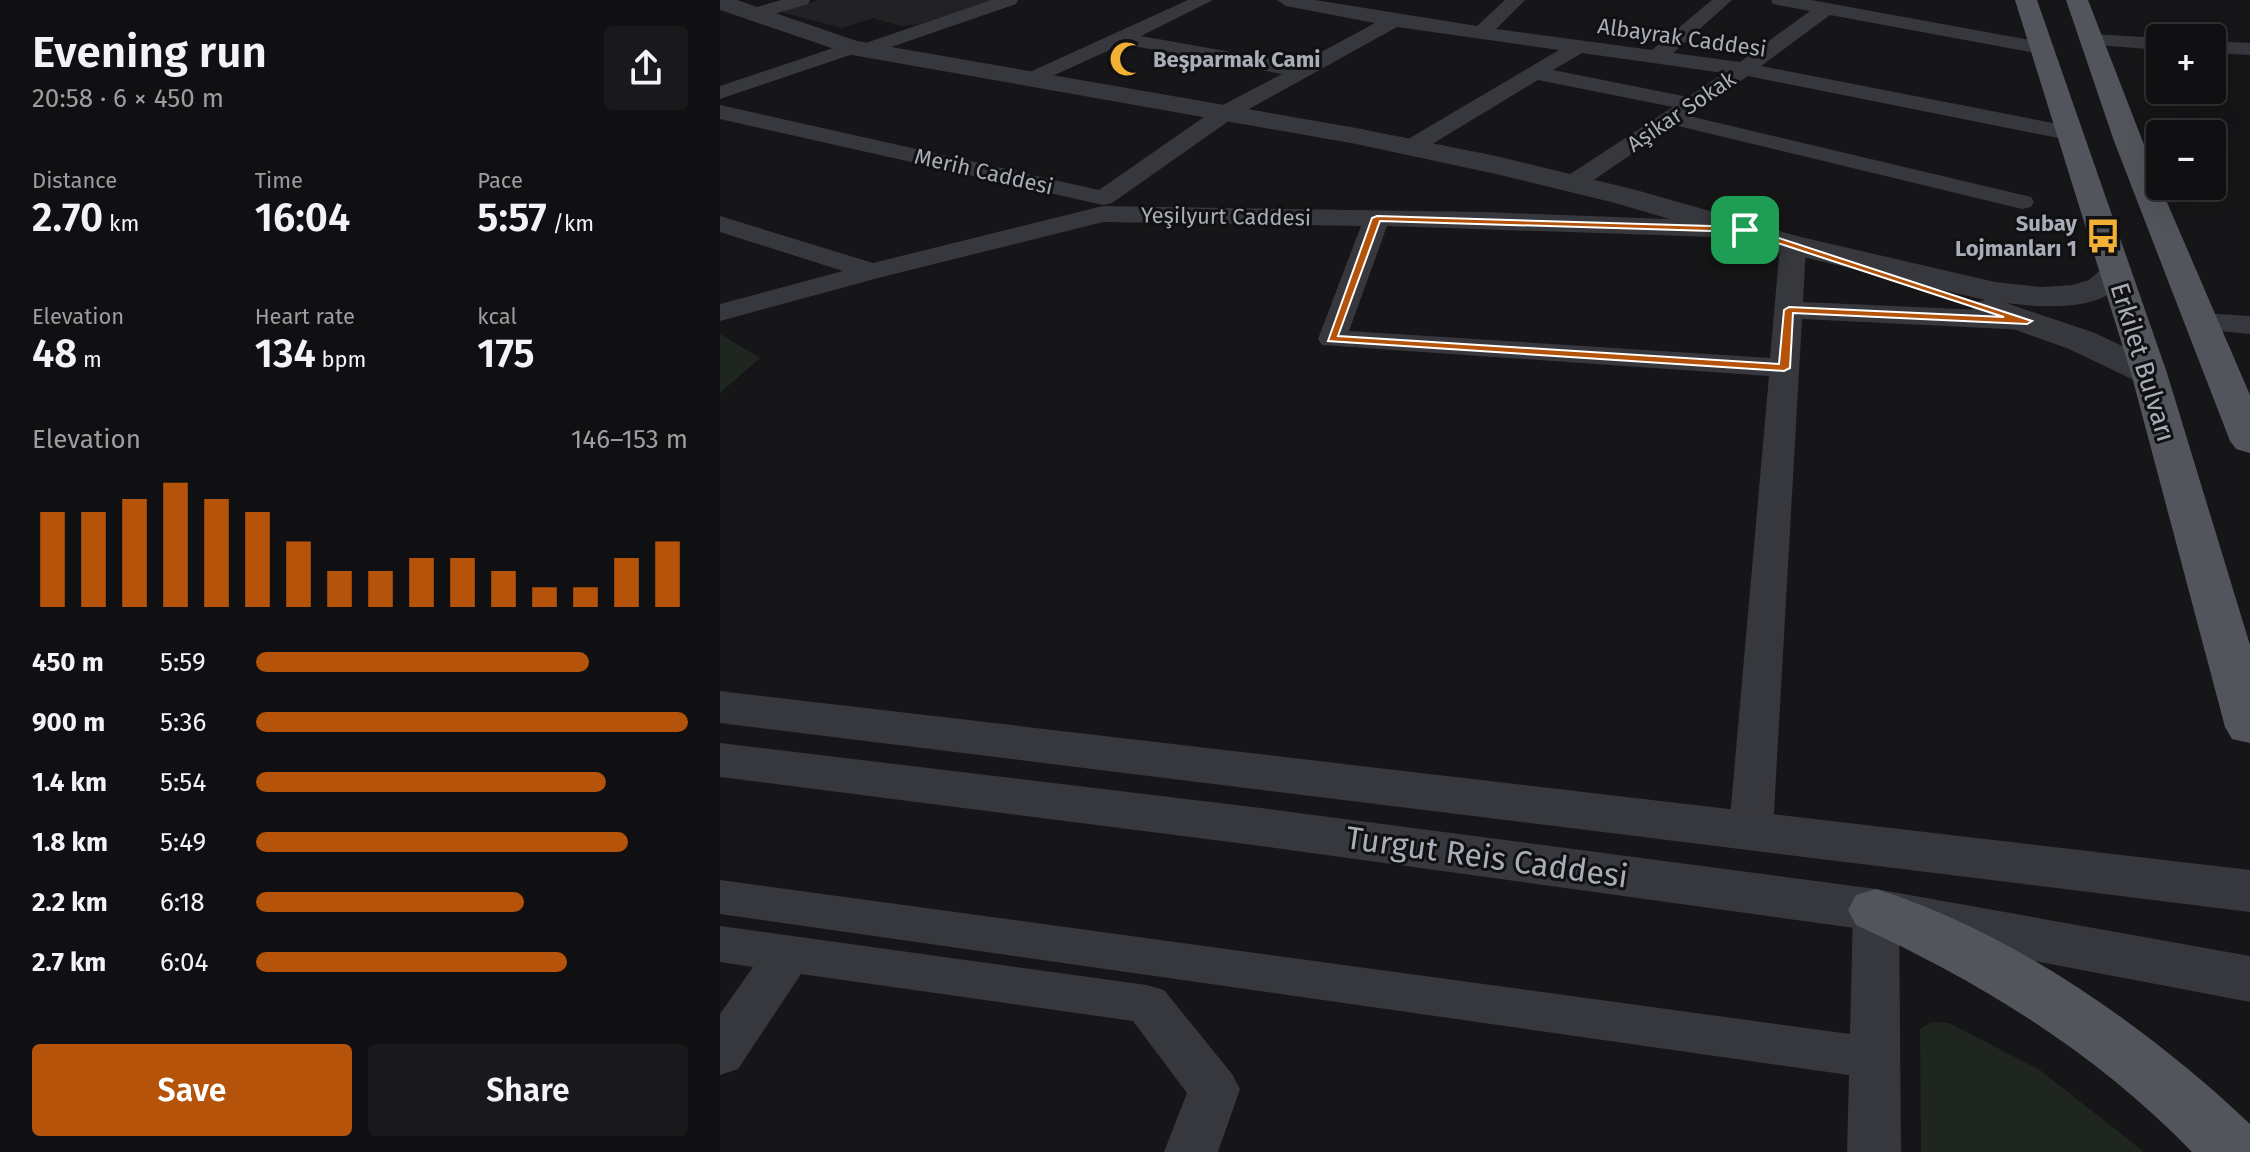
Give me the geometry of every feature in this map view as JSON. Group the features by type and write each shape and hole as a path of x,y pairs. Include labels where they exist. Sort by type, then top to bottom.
{"main road":[{"name":"Erkilet Bulvarı","path":"2026,0 2149,373 2250,727"},
{"path":"2077,0 2128,141 2250,441"},
{"path":"1876,910 1942,938 2052,1003 2161,1084 2235,1152"}],"street":[{"path":"754,14 801,0"},
{"path":"720,93 1009,0"},
{"path":"1030,79 1204,0"},
{"name":"Albayrak Caddesi","path":"1286,0 1394,21 1744,69 2068,133"},
{"path":"1481,33 1516,0"},
{"path":"1656,57 1723,0"},
{"path":"1780,0 2041,48"},
{"path":"720,2 858,49 1411,147 1573,183 1745,230 2027,321 2082,341 2149,373"},
{"name":"Aşikar Sokak","path":"1573,183 1744,69 1826,9"},
{"path":"1103,206 1225,113 1394,21"},
{"path":"1121,38 1301,71"},
{"path":"2092,40 2146,43"},
{"path":"1411,147 1579,46"},
{"path":"2226,48 2250,49"},
{"path":"1536,73 1692,104"},
{"name":"Merih Caddesi","path":"720,112 1103,206"},
{"path":"1671,118 2022,202"},
{"name":"Yeşilyurt Caddesi","path":"720,313 1103,206 1745,230"},
{"path":"1377,218 1332,339 1784,368"},
{"path":"720,224 872,271"},
{"path":"1793,245 2010,295 2074,295 2101,287 2116,274"},
{"path":"1751,829 1793,245"},
{"path":"1789,310 2027,321"},
{"path":"2201,322 2250,325"},
{"name":"Turgut Reis Caddesi","path":"720,707 2250,891"},
{"name":"Turgut Reis Caddesi","path":"720,760 1269,828 1876,910 2250,979"},
{"path":"720,897 1875,1058"},
{"path":"1874,1152 1876,910"},
{"path":"720,944 1147,1004 1214,1089 1191,1152"},
{"path":"720,1054 789,953"}],"shaded area":[{"path":"819,0 991,0 920,24 900,26 873,18 842,28 781,12"},
{"path":"720,334 760,358 720,393"},
{"path":"1931,1022 1949,1023 2040,1070 2144,1152 1921,1152 1920,1029"}],"place":[{"name":"Beşparmak Cami","path":"1127,59"},
{"name":"Subay Lojmanları 1","path":"2103,236"}],"route":[{"path":"1377,218 1745,230 2027,321 1789,310 1784,368 1332,339 1377,218"}]}
